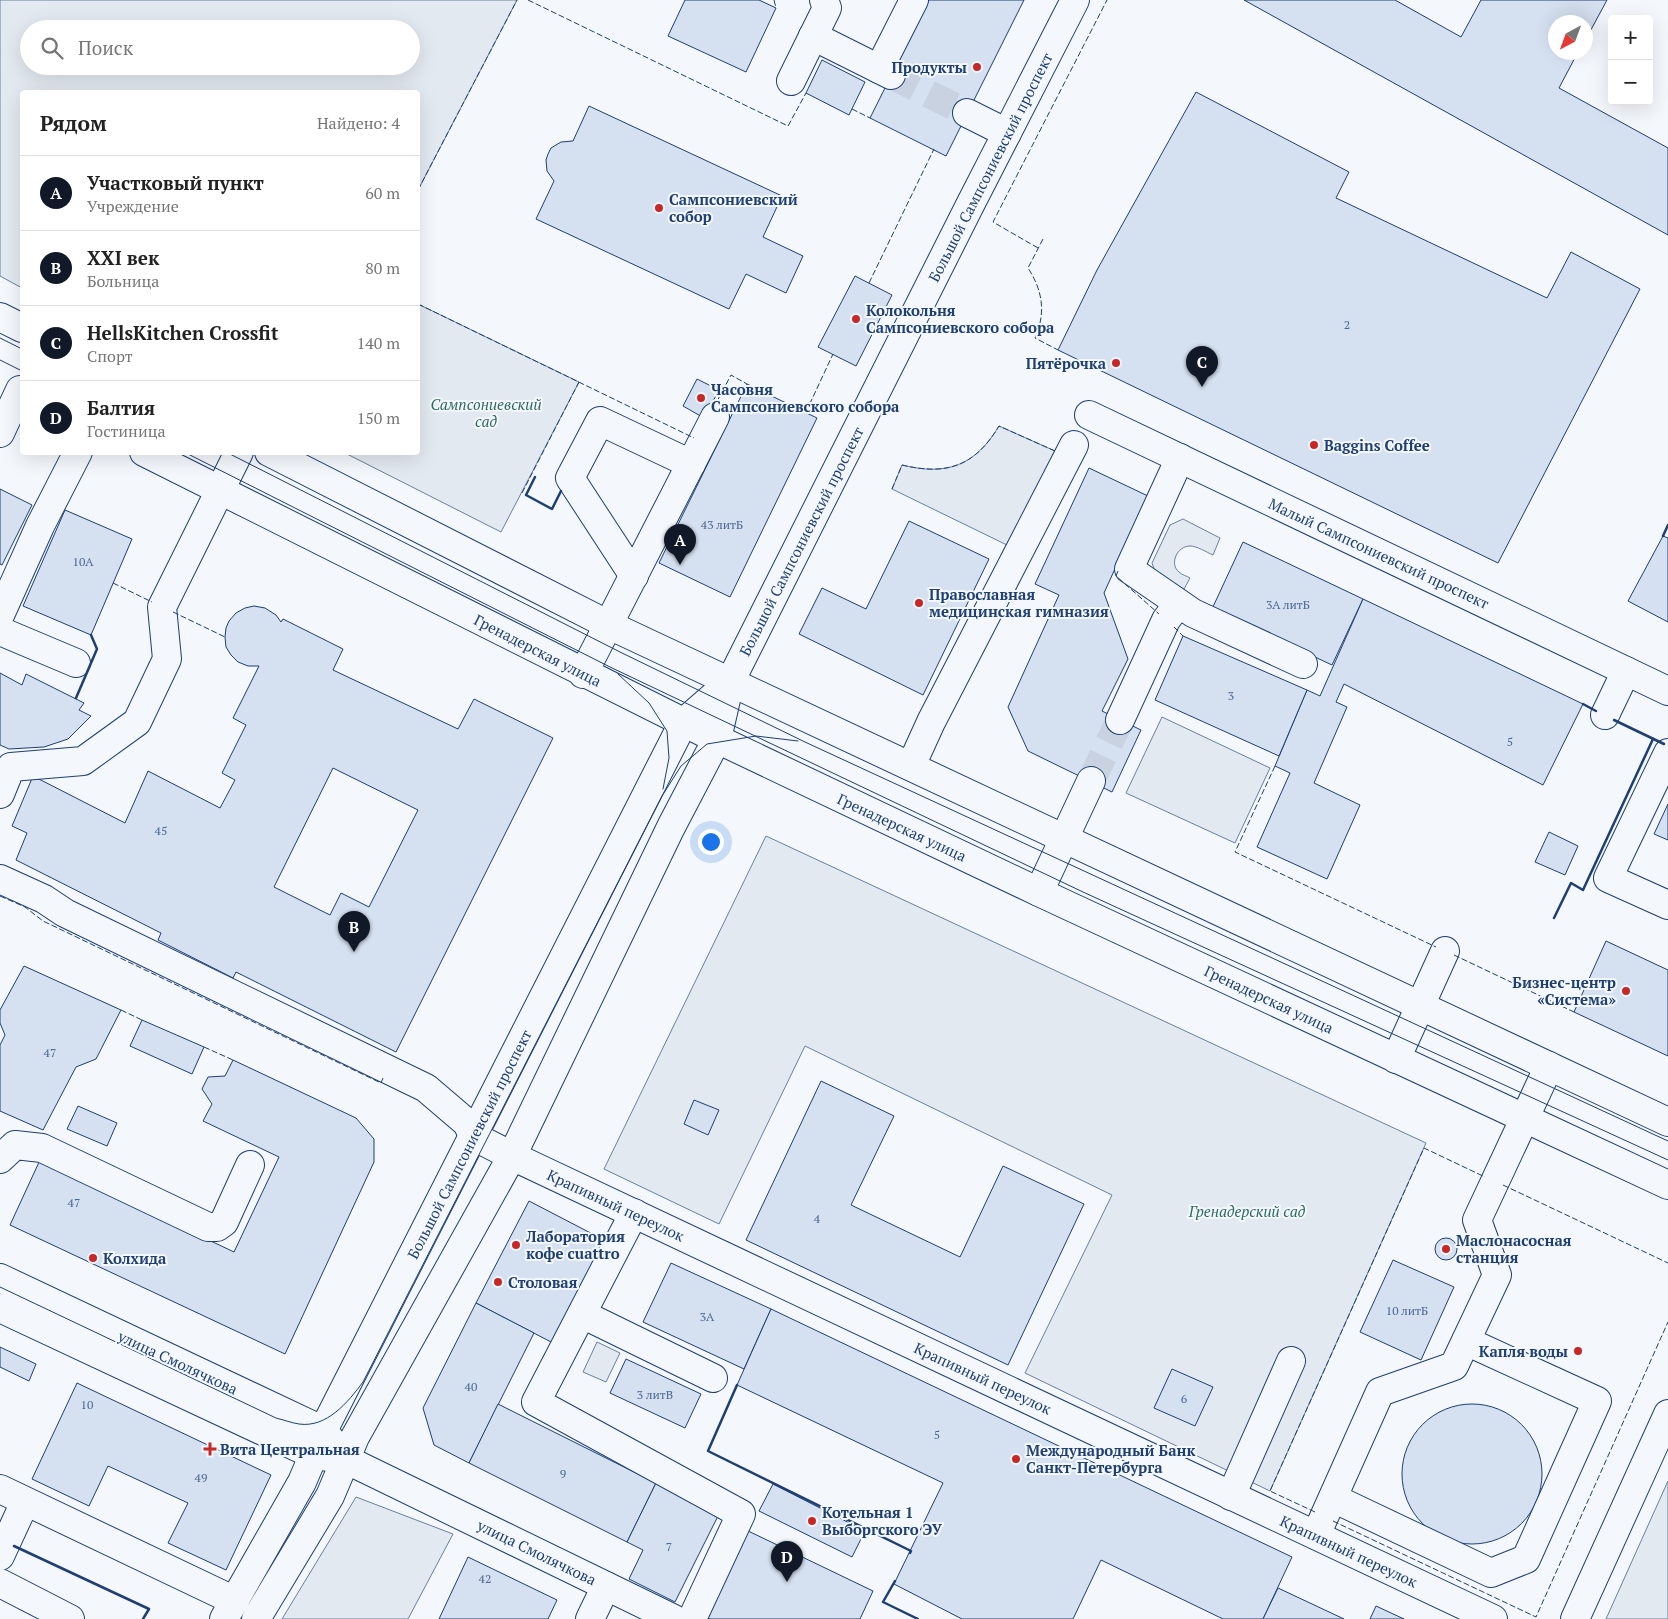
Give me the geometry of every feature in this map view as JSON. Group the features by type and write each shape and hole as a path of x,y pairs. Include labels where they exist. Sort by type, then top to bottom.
{"street":[{"path":"791,81 827,8 824,0"},
{"path":"813,36 885,72 914,0"},
{"name":"Большой Сампсониевский проспект","path":"256,1619 330,1496 355,1436 512,1156 667,836 717,739 730,682 1076,0"},
{"path":"967,113 1007,133"},
{"path":"0,317 20,327"},
{"path":"0,433 14,387"},
{"name":"Малый Сампсониевский проспект","path":"1089,415 1668,691"},
{"path":"584,674 715,417"},
{"path":"634,576 570,478 600,421 692,464"},
{"path":"910,766 1074,445"},
{"path":"0,615 40,526 76,455"},
{"name":"Гренадерская улица","path":"150,455 683,723 1039,892 1668,1185"},
{"path":"0,794 11,767 83,761 137,722 167,659 162,607 238,455"},
{"path":"275,455 609,625 1668,1122"},
{"path":"1180,458 1129,568 1193,613 1303,664"},
{"path":"1120,720 1166,620 1178,604"},
{"path":"0,631 76,663"},
{"path":"1605,715 1626,671"},
{"name":"Большой Сампсониевский проспект","path":"230,1610 302,1482 319,1443 473,1136 683,723 730,682"},
{"path":"1668,753 1608,878 1668,905"},
{"path":"1039,892 1090,782"},
{"path":"0,879 426,1088 467,1123 473,1136"},
{"path":"1396,1059 1445,951"},
{"path":"1316,1535 1380,1392 1454,1366 1497,1275 1477,1220 1549,1066"},
{"name":"Крапивный переулок","path":"473,1136 1493,1619"},
{"path":"0,1159 15,1145 42,1148 208,1227 217,1227 224,1222 250,1165"},
{"path":"634,1213 536,1402 741,1514 692,1619"},
{"name":"улица Смолячкова","path":"0,1278 319,1443 346,1459 674,1619"},
{"name":"улица Смолячкова","path":"0,1308 319,1443"},
{"path":"582,1314 713,1378"},
{"path":"1333,1498 1491,1573 1526,1559 1597,1401 1466,1341"},
{"path":"1232,1496 1291,1361"},
{"path":"1575,1619 1668,1414"},
{"path":"0,1489 230,1610"},
{"path":"0,1556 25,1502"},
{"path":"0,1583 60,1617"},
{"path":"590,1619 606,1586"}],"green space":[{"path":"0,0 517,0 420,186 420,90 20,90 20,287 0,276"},
{"name":"Сампсониевский сад","path":"420,305 579,382 501,532 349,455 420,455"},
{"path":"999,426 1055,451 1009,546 892,489 902,465 933,469 958,465 980,451"},
{"path":"1183,519 1220,538 1213,555 1193,546 1185,547 1178,552 1175,560 1176,569 1190,578 1184,589 1156,574 1152,563 1170,525"},
{"path":"1162,717 1270,768 1235,843 1126,793"},
{"name":"Гренадерский сад","path":"766,836 1426,1143 1270,1491 1025,1373 1112,1195 805,1046 719,1224 604,1169"},
{"path":"597,1342 620,1353 606,1382 583,1372"},
{"path":"1668,1481 1668,1619 1606,1619"},
{"path":"356,1497 453,1534 408,1619 282,1619"}],"building":[{"path":"685,0 759,0 776,8 746,72 668,36"},
{"path":"929,0 1024,0 946,156 870,118"},
{"path":"1244,0 1395,0 1461,37 1481,0 1607,0 1593,26 1593,15 1548,15 1548,60 1574,60 1559,88 1668,148 1668,235"},
{"path":"822,60 865,82 849,115 806,93"},
{"path":"1196,92 1349,172 1336,198 1547,298 1571,252 1640,289 1498,563 1058,350 1097,270"},
{"name":"Сампсониевский собор","path":"589,106 782,196 763,237 803,256 786,293 746,274 729,309 536,219 554,181 547,171 546,160 548,154 551,148 561,142 573,141"},
{"name":"Колокольня Сампсониевского собора","path":"855,276 892,295 856,366 818,347"},
{"name":"Часовня Сампсониевского собора","path":"697,379 719,390 704,418 683,406"},
{"path":"747,384 817,418 730,597 659,563"},
{"path":"1089,468 1148,496 1104,593 1128,659 1102,711 1141,730 1112,792 1028,751 1008,707 1059,595 1035,584"},
{"path":"0,489 32,505 2,565 0,564"},
{"path":"65,510 132,539 91,635 23,606"},
{"name":"Православная медицинская гимназия","path":"909,521 989,559 923,695 799,634 822,588 866,609"},
{"path":"1663,536 1668,538 1668,622 1628,601"},
{"path":"1243,542 1363,599 1332,665 1212,609"},
{"path":"1363,599 1583,704 1543,785 1344,684 1336,702 1347,707 1314,783 1360,805 1327,879 1257,847 1290,773 1275,766 1307,690 1320,696"},
{"path":"254,606 265,608 276,615 281,622 283,619 343,649 333,670 458,729 474,699 553,738 396,1052 236,972 233,978 158,940 161,933 16,860 27,833 12,826 33,776 125,823 148,771 220,808 235,780 222,773 246,725 233,718 259,666 248,666 238,662 226,647 226,628 229,621 236,613","holes":["333,768 418,810 369,907 341,893 330,915 274,887"]},
{"path":"1183,636 1307,690 1279,756 1155,700"},
{"path":"0,673 22,685 26,674 84,703 79,710 91,716 68,739 44,747 9,749 0,745"},
{"path":"1668,804 1668,840 1654,834"},
{"path":"1549,832 1578,846 1565,875 1535,862"},
{"name":"Бизнес-центр «Система»","path":"1606,941 1668,970 1668,1056 1574,1012"},
{"path":"24,966 121,1010 96,1059 76,1067 43,1130 0,1111 0,1045 5,1035 0,1023 0,1010"},
{"path":"142,1020 204,1047 192,1074 130,1046"},
{"path":"233,1060 356,1118 374,1139 374,1162 285,1354 10,1225 40,1160 234,1252 279,1157 203,1121 212,1104 202,1089 208,1077 225,1076"},
{"path":"821,1081 894,1116 851,1205 960,1257 1003,1166 1084,1204 1008,1365 746,1240"},
{"path":"694,1100 719,1110 708,1135 684,1124"},
{"path":"78,1106 117,1123 107,1146 67,1129"},
{"path":"529,1201 606,1241 553,1343 476,1303"},
{"name":"Маслонасосная станция","path":"1446,1238 1454,1241 1457,1249 1454,1257 1446,1260 1438,1257 1435,1249 1438,1241"},
{"path":"1393,1260 1454,1287 1421,1360 1360,1332"},
{"path":"671,1263 771,1309 744,1369 643,1322"},
{"path":"476,1303 534,1333 469,1463 434,1445 423,1408"},
{"path":"771,1309 1292,1557 1263,1619 1223,1619 1101,1560 1073,1619 962,1619 894,1584 943,1483 737,1385"},
{"path":"0,1347 36,1364 29,1381 0,1367"},
{"path":"626,1359 701,1394 685,1428 610,1393"},
{"path":"1172,1369 1213,1387 1195,1426 1154,1408"},
{"path":"77,1383 271,1475 226,1570 168,1543 188,1503 108,1466 89,1506 32,1479"},
{"path":"498,1404 656,1483 627,1542 469,1463"},
{"path":"1472,1404 1499,1410 1511,1416 1521,1425 1530,1435 1536,1447 1542,1474 1536,1501 1530,1513 1521,1523 1511,1532 1499,1538 1472,1544 1445,1538 1433,1532 1423,1523 1414,1513 1408,1501 1402,1474 1408,1447 1414,1435 1423,1425 1433,1416 1445,1410"},
{"path":"656,1483 719,1514 675,1602 629,1579 643,1550 627,1542"},
{"name":"Котельная 1 Выборгского ЭУ","path":"773,1484 865,1531 852,1557 759,1511"},
{"path":"744,1529 873,1591 860,1619 710,1619 703,1615"},
{"path":"468,1557 557,1600 548,1619 439,1619"},
{"path":"1278,1588 1344,1619 1263,1619"},
{"path":"1376,1606 1404,1619 1370,1619"}],"tunnel":[{"path":"891,75 967,113"},
{"path":"1091,781 1120,720"}],"tram line":[{"path":"0,338 20,348"},
{"path":"0,360 20,370"},
{"path":"190,455 610,667 1083,892 1668,1160"},
{"path":"232,455 620,652 805,742 1668,1141"},
{"path":"618,674 649,703 667,731 669,758 663,789"},
{"path":"0,1287 276,1418 296,1424 309,1424 328,1418 351,1398 363,1382 662,796 681,766 707,744 756,736 798,741"}],"fence":[{"path":"420,186 517,0"},
{"path":"528,0 788,126 806,93"},
{"path":"774,0 776,8"},
{"path":"1038,248 993,222 1107,0"},
{"path":"852,109 870,118"},
{"path":"869,283 934,149"},
{"path":"1043,239 1028,268 1040,294 1042,311 1035,338 1058,350"},
{"path":"420,305 694,438"},
{"path":"806,412 833,354"},
{"path":"714,407 731,375 747,384"},
{"path":"522,493 579,382"},
{"path":"892,489 902,465 933,469 958,465 980,451 999,426 1055,451"},
{"path":"1118,571 1116,576 1159,614"},
{"path":"113,583 152,602"},
{"path":"173,612 225,637"},
{"path":"1174,627 1183,636"},
{"path":"1275,766 1235,852 1436,947"},
{"path":"0,896 25,907 43,921 381,1083 383,1078"},
{"path":"1454,955 1574,1012"},
{"path":"121,1010 142,1020"},
{"path":"204,1047 233,1060"},
{"path":"1315,1512 1270,1491 1424,1148 1485,1177"},
{"path":"1503,1185 1668,1263"},
{"path":"1333,1521 1536,1617 1668,1322"}],"wall":[{"path":"535,477 526,495 552,509 561,491"},
{"path":"1663,536 1668,525"},
{"path":"76,698 97,649 91,635"},
{"path":"1583,704 1596,711"},
{"path":"1614,720 1664,744"},
{"path":"1554,918 1571,883 1583,890 1653,739"},
{"path":"737,1385 708,1451 911,1551 910,1553"},
{"path":"14,1546 149,1609 143,1619"},
{"path":"895,1581 883,1602 918,1619"}],"place":[{"name":"Продукты","path":"977,67"},
{"name":"Сампсониевский собор","path":"659,208"},
{"name":"Колокольня Сампсониевского собора","path":"856,319"},
{"name":"Пятёрочка","path":"1116,363"},
{"name":"HellsKitchen Crossfit","path":"1202,387"},
{"name":"Часовня Сампсониевского собора","path":"701,398"},
{"name":"Baggins Coffee","path":"1314,445"},
{"name":"Участковый пункт","path":"680,565"},
{"name":"Православная медицинская гимназия","path":"919,603"},
{"name":"XXI век","path":"354,952"},
{"name":"Бизнес-центр «Система»","path":"1626,991"},
{"name":"Лаборатория кофе cuattro","path":"516,1245"},
{"name":"Маслонасосная станция","path":"1446,1249"},
{"name":"Колхида","path":"93,1258"},
{"name":"Столовая","path":"498,1282"},
{"name":"Капля воды","path":"1578,1351"},
{"name":"Вита Центральная","path":"210,1449"},
{"name":"Международный Банк Санкт-Петербурга","path":"1016,1459"},
{"name":"Котельная 1 Выборгского ЭУ","path":"812,1521"},
{"name":"Балтия","path":"787,1582"}]}
